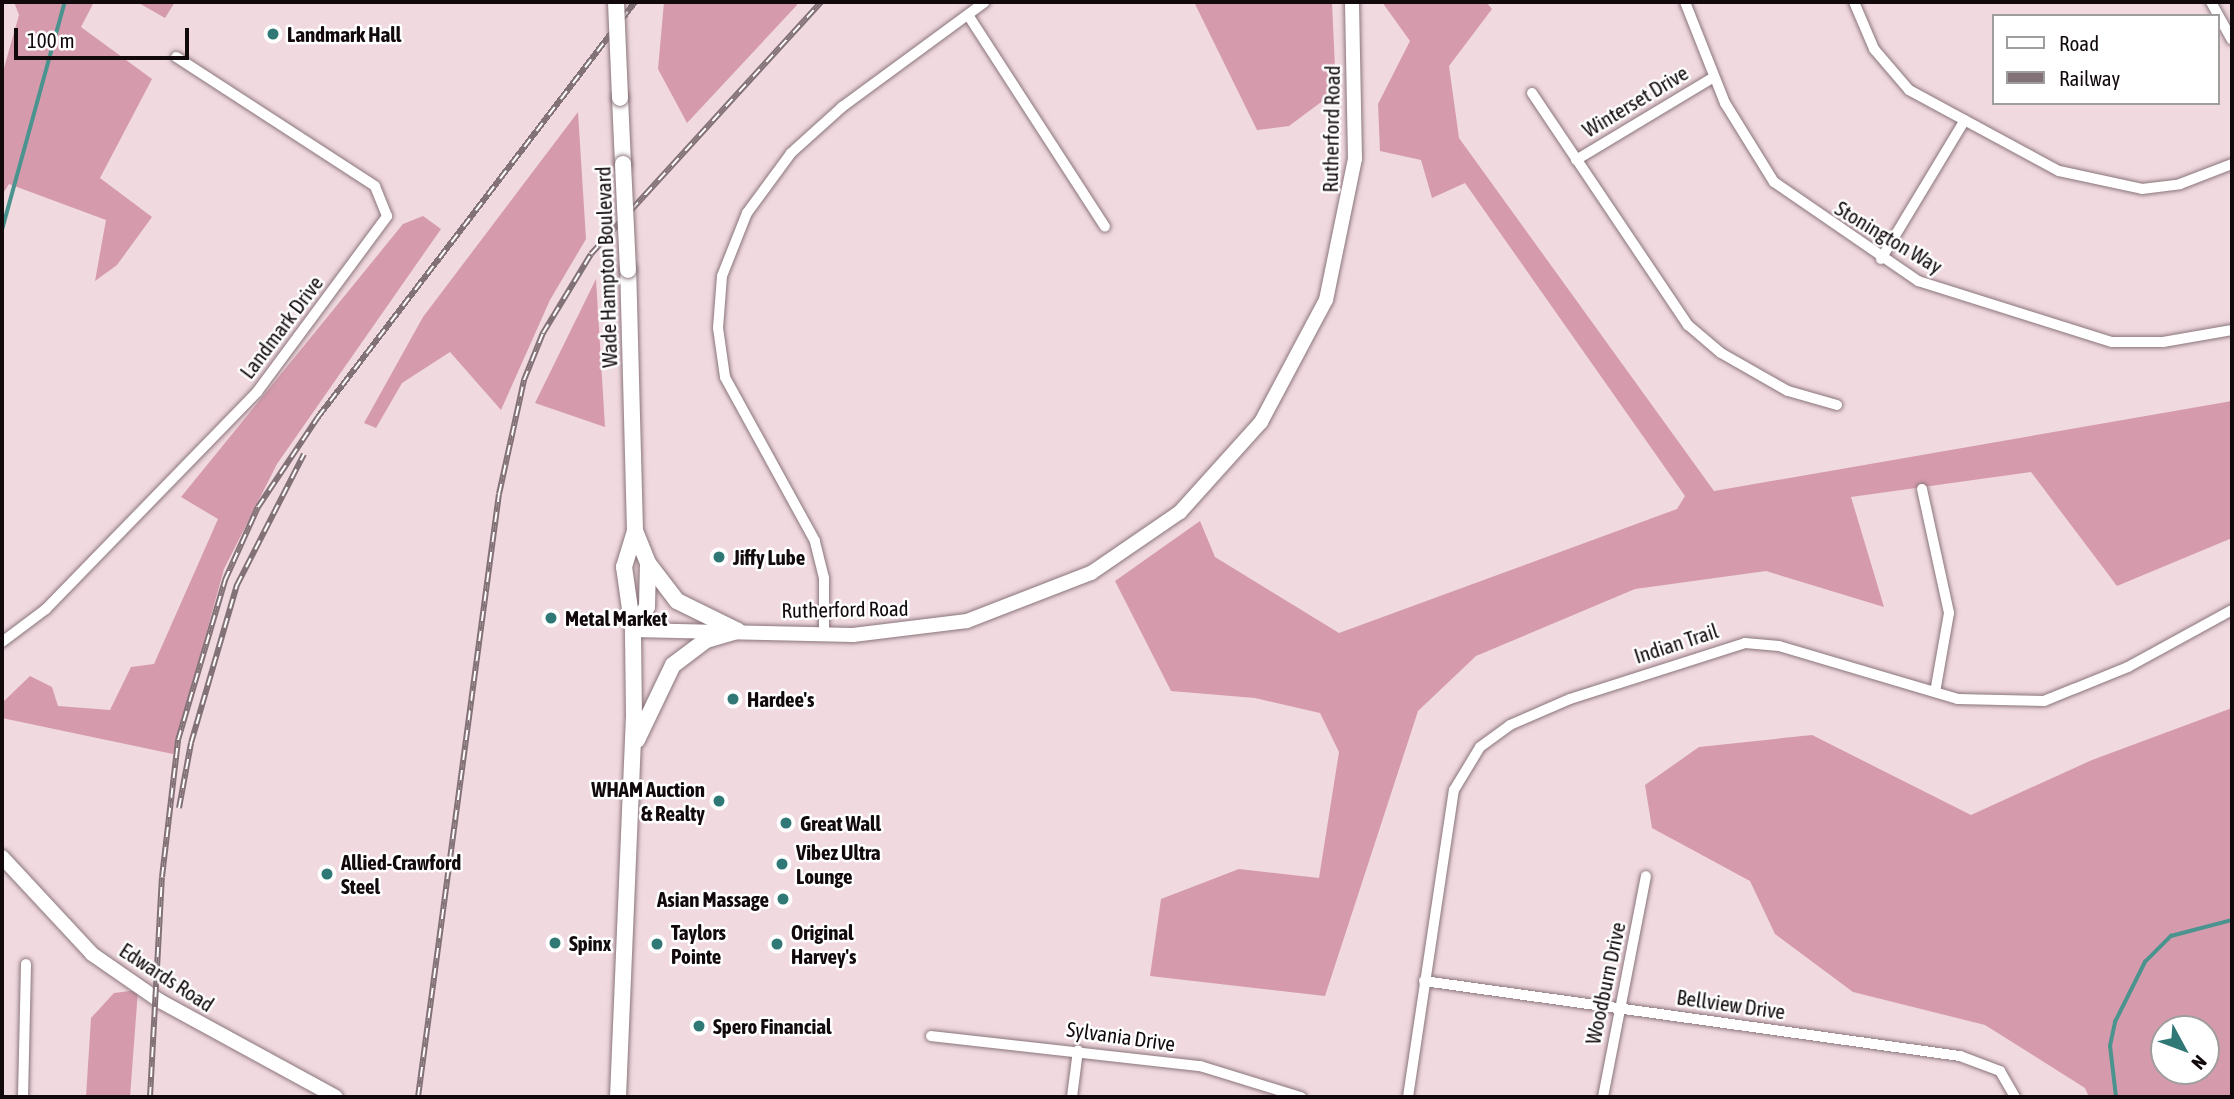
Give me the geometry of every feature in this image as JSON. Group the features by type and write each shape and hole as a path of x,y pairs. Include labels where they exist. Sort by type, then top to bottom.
{"main road":[{"name":"Wade Hampton Boulevard","path":"616,2 628,270 635,531 624,567 633,630 632,756 618,1097"},
{"name":"Wade Hampton Boulevard","path":"633,630 647,607 648,563 635,531"},
{"path":"648,563 677,601 738,631"},
{"path":"632,756 673,664 706,640 738,631"}],"street":[{"path":"824,633 824,578 815,541 725,377 718,328 722,276 747,213 791,153 842,107 985,2"},
{"name":"Rutherford Road","path":"633,630 824,633 916,630 1047,594 1138,545 1236,455 1306,346 1340,253 1355,159 1352,2"},
{"name":"Stonington Way","path":"1685,2 1714,77 1774,183 1881,259 1953,295 2112,342 2163,342 2232,330"},
{"path":"1854,2 1874,49 1895,78 2059,171 2110,187 2168,187 2232,164"},
{"path":"968,15 1105,227"},
{"path":"2220,18 2232,40"},
{"name":"Landmark Drive","path":"2,642 46,608 257,392 387,216 375,186 176,57"},
{"name":"Winterset Drive","path":"1576,160 1714,77"},
{"path":"1532,93 1688,325 1721,353 1788,391 1837,405"},
{"path":"1881,259 1965,120"},
{"path":"1922,489 1949,612 1935,692"},
{"name":"Indian Trail","path":"1408,1097 1454,790 1480,747 1510,725 1570,699 1745,643 1779,646 1935,692 2001,703 2056,699 2232,610"},
{"name":"Edwards Road","path":"2,857 92,954 160,1001 336,1097"},
{"name":"Woodburn Drive","path":"1602,1097 1646,876"},
{"path":"23,1097 26,964"},
{"name":"Bellview Drive","path":"1424,981 1960,1056 2000,1071 2015,1097"},
{"name":"Sylvania Drive","path":"931,1036 1078,1049 1226,1071 1301,1097"},
{"path":"1072,1097 1078,1049"}],"shaded area":[{"path":"14,2 94,2 81,27 152,79 100,178 152,217 117,265 95,281 106,220 9,184 2,195 2,75 19,15"},
{"path":"137,2 175,2 165,18"},
{"path":"664,2 796,2 797,5 687,123 658,69"},
{"path":"1194,2 1332,2 1336,91 1289,126 1257,130"},
{"path":"1382,2 1486,2 1492,9 1449,66 1459,138 1714,491 2232,401 2232,538 2117,586 2031,472 1851,497 1884,607 1766,571 1635,589 1476,656 1418,711 1325,996 1150,976 1161,899 1239,869 1319,878 1339,752 1320,713 1255,698 1171,691 1115,581 1200,521 1215,557 1339,633 1677,509 1685,496 1465,183 1432,198 1421,160 1380,151 1378,104 1410,41"},
{"path":"578,112 586,239 550,300 501,410 450,352 402,383 376,428 364,423 423,317"},
{"path":"423,216 441,229 277,464 224,569 173,754 2,718 2,703 30,676 52,687 58,706 110,710 131,667 154,664 218,519 181,497 403,224"},
{"path":"596,279 605,427 535,403"},
{"path":"2232,708 2232,1097 2089,1097 2085,1088 1985,1025 1853,992 1775,934 1750,881 1652,828 1645,785 1699,747 1812,735 1971,815 2092,760"},
{"path":"138,990 130,1097 86,1097 91,1018 114,993"}],"waterway":[{"path":"2,230 65,2"},
{"path":"2116,1097 2110,1046 2115,1022 2145,962 2171,936 2232,920"}],"railway":[{"path":"150,1097 162,877 178,740 225,580 258,507 318,417 635,2"},
{"path":"418,1097 499,494 524,380 543,333 591,254 821,2"},
{"path":"179,808 191,743 237,585 304,454"}],"place":[{"name":"Landmark Hall","path":"273,34"},
{"name":"Jiffy Lube","path":"719,557"},
{"name":"Metal Market","path":"551,618"},
{"name":"Hardee's","path":"733,699"},
{"name":"WHAM Auction & Realty","path":"719,801"},
{"name":"Great Wall","path":"786,823"},
{"name":"Vibez Ultra Lounge","path":"782,864"},
{"name":"Allied-Crawford Steel","path":"327,874"},
{"name":"Asian Massage","path":"783,899"},
{"name":"Spinx","path":"555,943"},
{"name":"Taylors Pointe","path":"657,944"},
{"name":"Original Harvey's","path":"777,944"},
{"name":"Spero Financial","path":"699,1026"}]}
